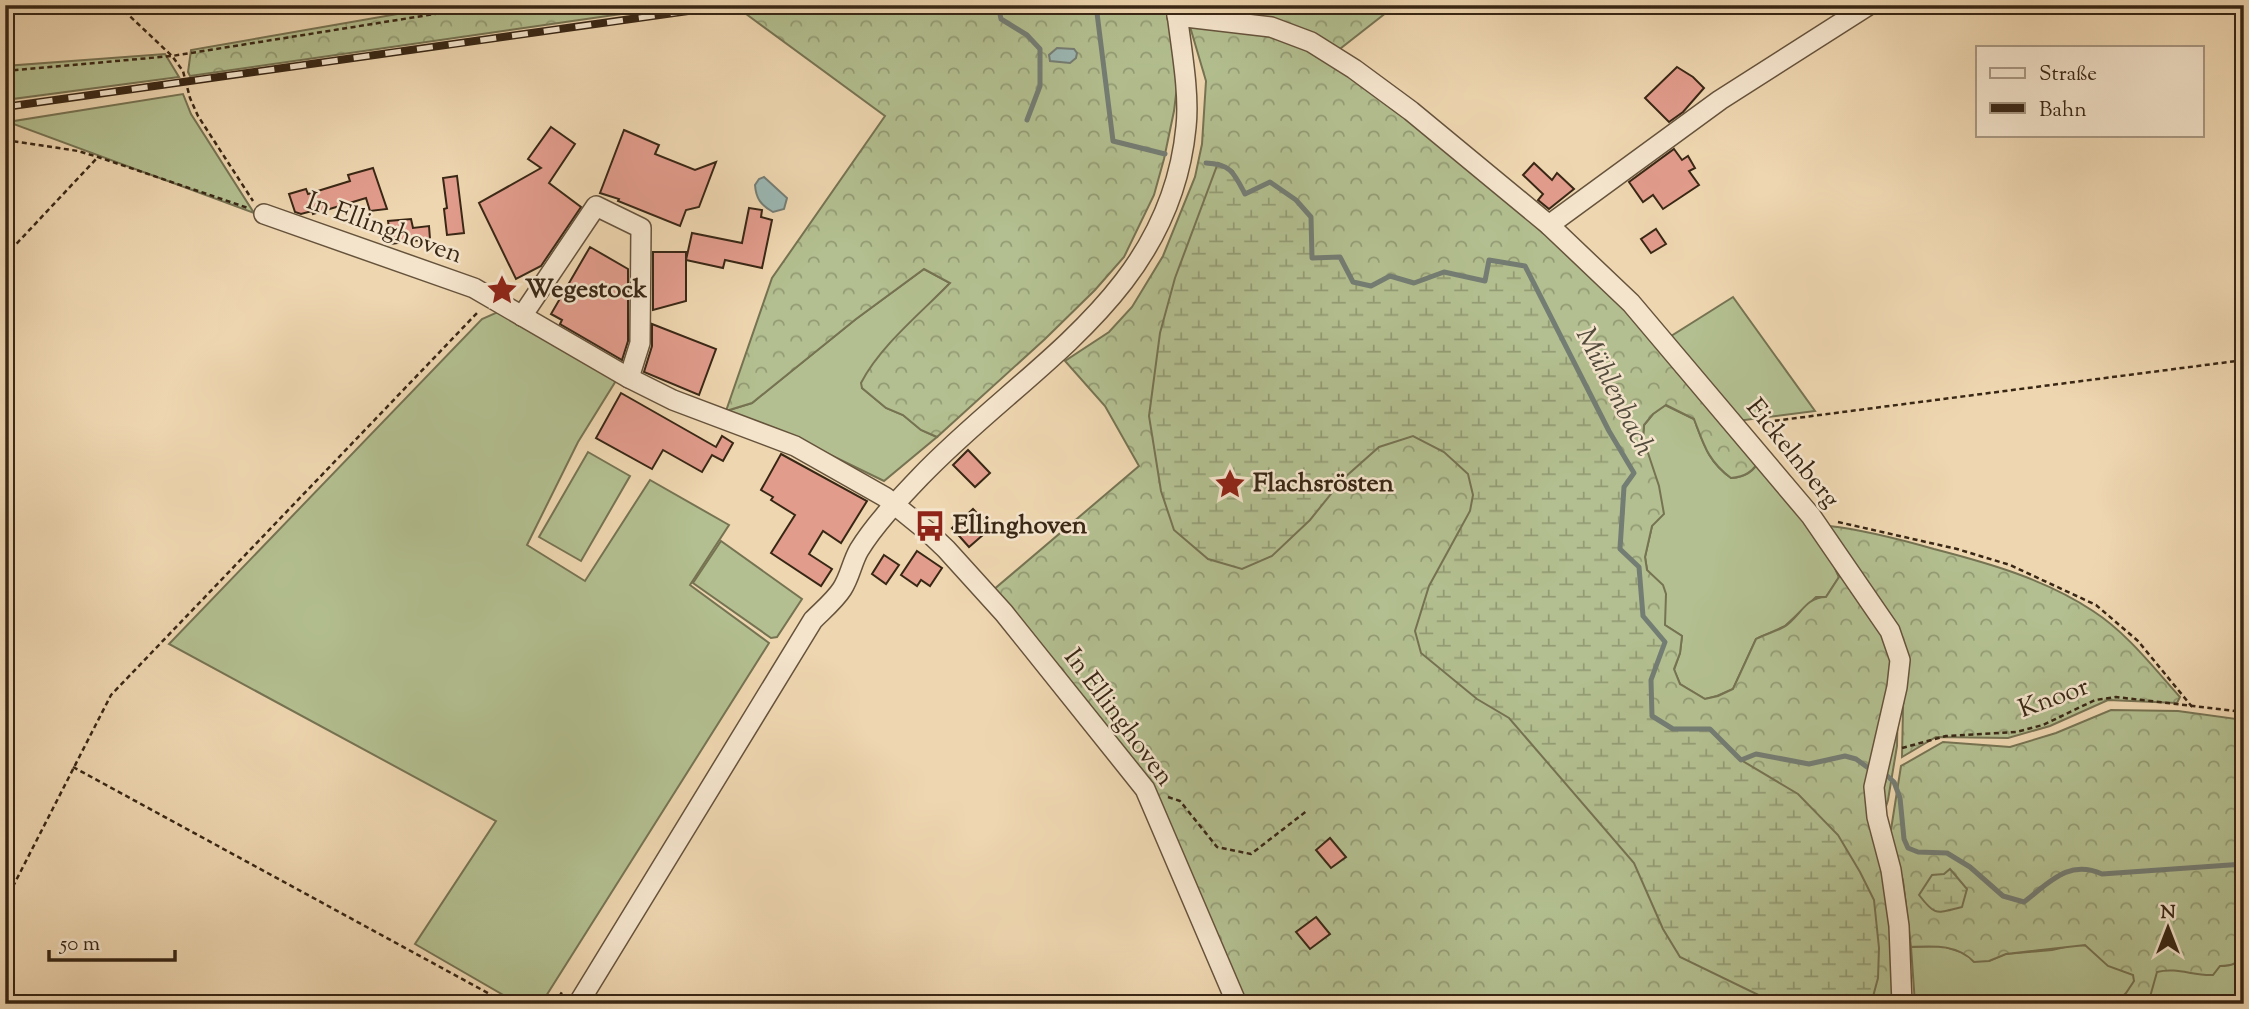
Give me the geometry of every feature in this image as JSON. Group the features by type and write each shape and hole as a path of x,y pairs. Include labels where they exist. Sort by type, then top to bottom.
{"street":[{"path":"1549,225 1720,100 1869,5"},
{"name":"Eickelnberg","path":"895,505 922,474 1095,317 1135,266 1154,235 1173,189 1186,124 1176,10 1271,27 1311,42 1354,69 1411,111 1549,225 1630,303 1811,516 1890,631 1900,660 1897,687 1874,787 1877,817 1891,870 1899,926 1902,1004"},
{"path":"522,316 596,206 641,228 640,343 629,378"},
{"name":"In Ellinghoven","path":"264,214 474,288 629,378 673,400 795,446 895,505 946,549 1004,613 1144,789 1237,1004"},
{"path":"578,1004 813,620 842,589 859,550 895,505"}],"path":[{"path":"118,5 172,56 183,71 198,116 264,214"},
{"path":"5,72 172,56 491,5"},
{"path":"5,140 98,157 264,214"},
{"path":"5,256 98,157"},
{"path":"5,902 111,695 492,298"},
{"path":"1736,426 2244,360"},
{"path":"1811,516 2010,565 2096,605 2138,641 2193,708"},
{"name":"Knoor","path":"1881,759 1908,744 1947,736 2016,733 2043,725 2095,700 2116,697 2244,712"},
{"path":"73,767 509,1004"},
{"path":"1144,789 1180,801 1217,847 1251,854 1308,810"}],"green space":[{"path":"449,5 684,5 190,76 188,72 191,50"},
{"path":"787,5 1396,5 1336,52 1520,204 1620,303 1759,460 1748,473 1731,478 1712,459 1694,419 1666,405 1644,425 1643,438 1659,486 1664,514 1652,526 1645,557 1647,570 1663,585 1666,594 1665,625 1682,636 1674,669 1680,684 1705,699 1733,689 1756,639 1790,623 1813,600 1826,597 1839,577 1830,557 1885,619 1898,695 1897,746 1888,800 1880,826 1907,1004 1246,1004 1163,809 992,591 1139,466 1105,406 1065,361 1109,332 1132,307 1163,256 1195,177 1202,144 1206,81 1186,13 1174,111 1164,159 1154,195 1124,257 1045,339 937,437 921,430 903,415 886,408 862,388 861,383 890,343 950,283 924,269 856,319 752,403 726,411 772,278 885,116 742,11"},
{"path":"165,54 179,77 5,100 5,66"},
{"path":"183,94 191,114 254,213 8,122"},
{"path":"1218,163 1233,171 1245,194 1270,182 1296,200 1311,217 1312,257 1340,257 1354,282 1371,286 1390,276 1414,283 1444,272 1485,281 1489,260 1525,266 1609,431 1634,473 1624,487 1620,548 1639,567 1643,616 1665,642 1651,680 1652,716 1673,729 1710,729 1741,760 1798,794 1838,835 1874,900 1879,948 1878,978 1871,1004 1777,1004 1680,957 1663,929 1634,863 1509,718 1477,699 1421,653 1415,631 1429,586 1470,511 1473,495 1468,474 1444,452 1413,436 1379,447 1343,479 1310,520 1272,556 1242,569 1208,559 1174,530 1161,491 1149,416 1160,333 1175,278"},
{"path":"924,269 950,283 881,354 862,388 886,408 903,415 921,430 937,437 884,481 777,429 726,411 752,403 856,319"},
{"path":"1733,297 1815,411 1737,421 1668,338"},
{"path":"500,311 617,379 578,442 527,545 585,581 650,480 729,525 690,585 769,643 541,1004 519,1004 415,944 496,821 169,644 482,319"},
{"path":"1665,405 1694,419 1712,459 1731,478 1748,473 1759,460 1830,557 1839,577 1826,597 1816,597 1785,626 1756,639 1733,689 1705,699 1680,684 1674,670 1682,636 1665,625 1665,611 1647,570 1645,557 1652,526 1644,425"},
{"path":"588,452 630,476 581,561 539,537"},
{"path":"1829,526 1882,535 1975,560 2056,590 2093,611 2117,629 2180,697 2177,703 2108,700 2050,726 2008,738 1936,737 1902,757 1904,661 1892,617 1859,575"},
{"path":"721,541 802,599 777,637 771,638 693,583"},
{"path":"2111,710 2178,711 2244,720 2244,954 2234,964 2220,966 2213,975 2171,970 2157,972 2148,1004 2115,1004 2134,981 2133,975 2108,966 2085,945 2006,954 1989,961 1974,962 1953,949 1911,947 1903,881 1890,836 1901,766 1943,742 2010,747 2056,733"},
{"path":"1950,869 1967,889 1962,907 1947,911 1933,910 1919,895 1932,875 1944,874"},
{"path":"2074,945 2244,952 2244,1004 1915,1004 1911,947 1942,946 1989,961 2005,954 2052,950"}],"water":[{"path":"1057,48 1074,49 1076,58 1070,63 1050,61 1049,55"},
{"path":"764,177 787,198 784,209 773,212 760,201 755,185"}],"building":[{"path":"1677,67 1704,88 1683,112 1669,122 1645,98"},
{"path":"551,127 575,144 549,183 581,207 541,266 516,279 479,203 541,168 528,159"},
{"path":"624,130 659,145 655,154 695,170 716,162 699,207 686,210 680,226 600,193"},
{"path":"1674,149 1682,160 1688,156 1695,168 1689,171 1699,185 1663,209 1653,195 1643,202 1629,182"},
{"path":"1534,163 1552,180 1557,173 1574,189 1549,209 1538,200 1543,194 1523,175"},
{"path":"373,168 387,209 370,211 366,198 313,214 312,211 301,214 295,212 289,194 306,189 308,194 350,181 348,175"},
{"path":"457,176 464,233 447,235 443,178"},
{"path":"749,208 762,210 761,217 772,220 762,268 725,260 723,268 686,260 692,233 742,243"},
{"path":"411,219 413,228 429,226 430,239 391,244 388,221"},
{"path":"1656,229 1666,244 1651,253 1641,239"},
{"path":"590,247 628,269 628,341 622,360 560,324 562,320 551,314"},
{"path":"653,252 686,252 686,301 653,310"},
{"path":"652,324 716,349 699,395 644,372 652,346"},
{"path":"621,393 716,447 722,436 733,443 723,461 712,455 702,472 663,450 652,469 596,438"},
{"path":"968,450 990,473 975,487 953,465"},
{"path":"781,454 867,501 841,543 823,531 809,554 832,569 821,586 771,553 795,515 771,500 773,497 761,490"},
{"path":"973,509 991,528 969,547 952,528"},
{"path":"917,551 942,568 930,586 921,580 917,586 901,575"},
{"path":"884,555 899,565 886,584 872,574"},
{"path":"1330,838 1346,857 1331,868 1316,850"},
{"path":"1316,917 1330,934 1310,949 1296,932"}],"waterway":[{"path":"998,5 1001,19 1027,35 1040,49 1040,86 1027,120"},
{"name":"Mühlenbach","path":"1096,5 1113,141 1165,154"},
{"name":"Mühlenbach","path":"1206,163 1221,165 1231,171 1245,194 1270,182 1296,200 1311,217 1312,258 1340,257 1353,282 1371,286 1390,276 1414,283 1444,272 1485,281 1489,260 1525,266 1609,431 1634,473 1624,487 1620,549 1639,567 1643,616 1665,642 1651,680 1652,716 1673,729 1710,729 1741,760 1756,754 1809,764 1845,756 1856,759 1867,767"},
{"name":"Mühlenbach","path":"1885,774 1894,782 1900,798 1904,839 1908,848 1918,852 1947,853 1970,867 2003,896 2024,902 2060,875 2079,869 2102,874 2244,864"}],"railway":[{"path":"5,107 731,5"}],"place":[{"name":"Wegestock","path":"502,290"},
{"name":"Flachsrösten","path":"1230,484"},
{"name":"Ellinghoven","path":"930,526"}]}
